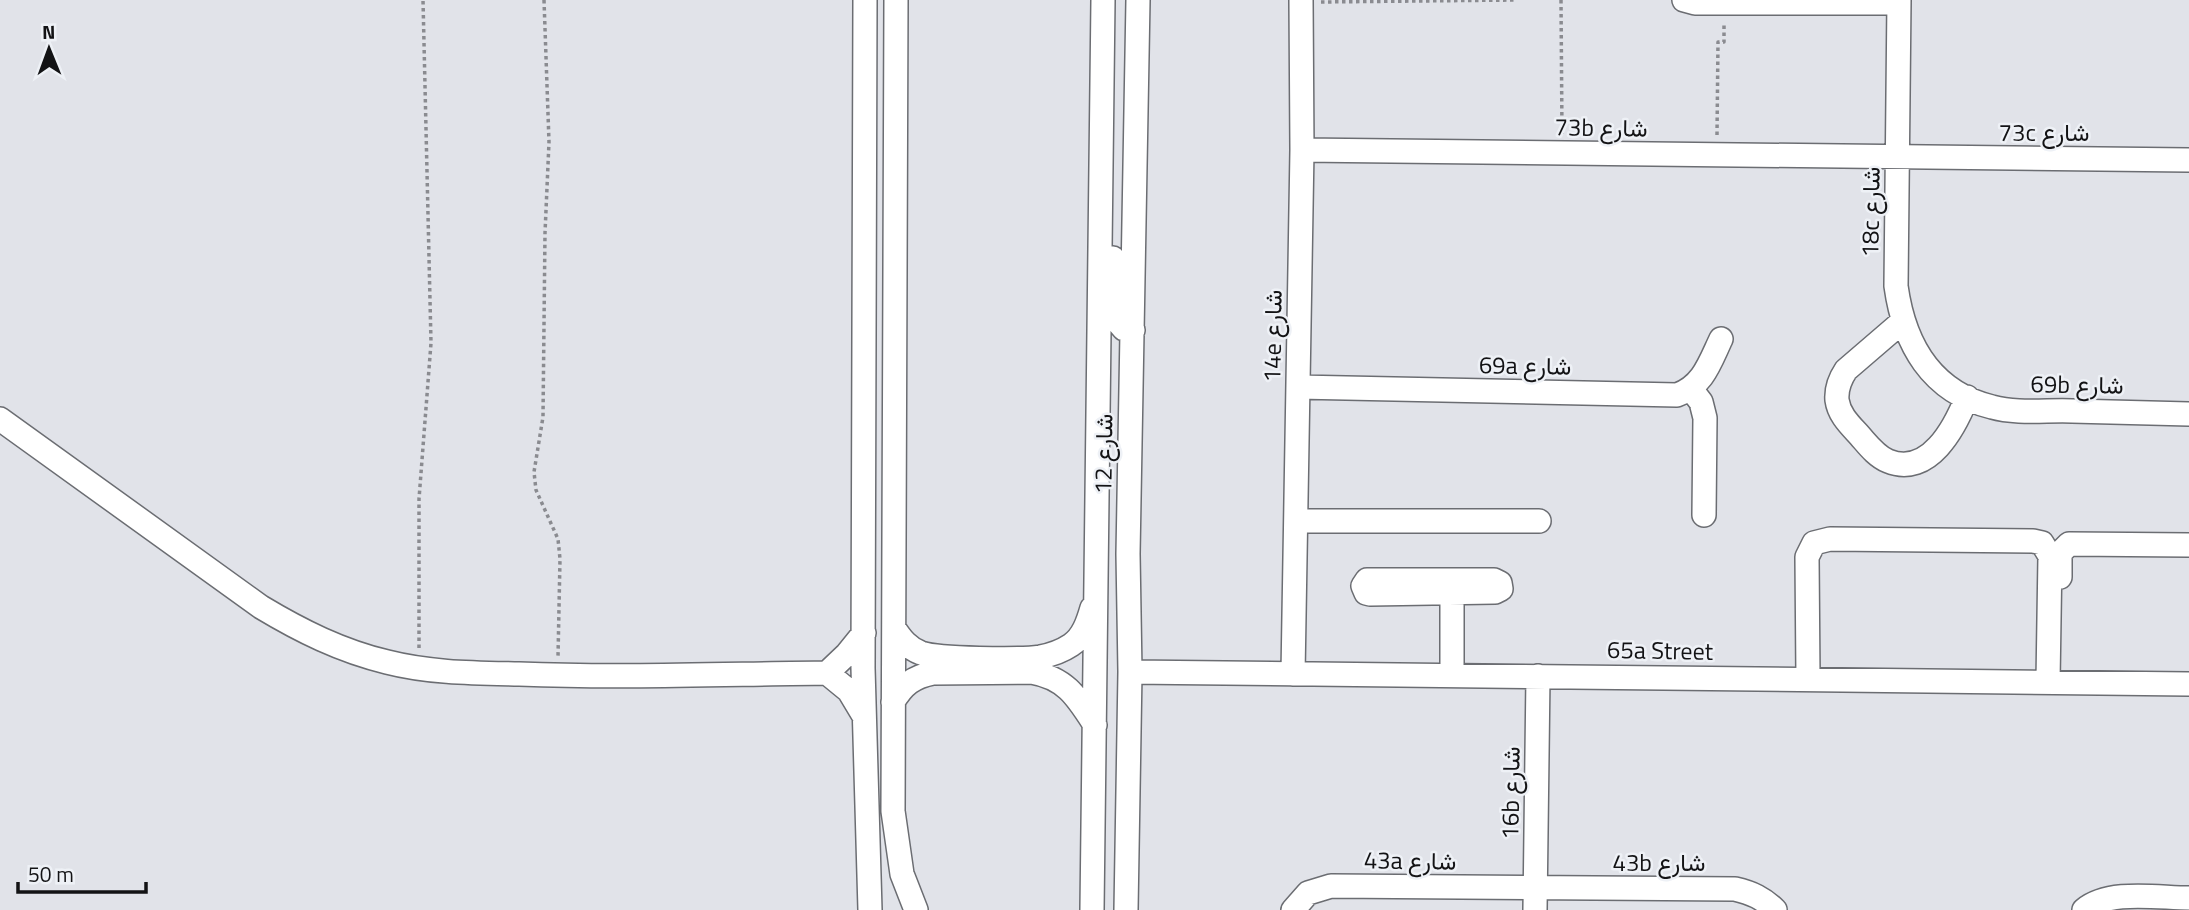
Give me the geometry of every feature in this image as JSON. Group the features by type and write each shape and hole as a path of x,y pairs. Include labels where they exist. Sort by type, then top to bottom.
{"street":[{"path":"865,0 864,716 870,910"},
{"path":"896,0 893,811 895,841 902,874 916,910"},
{"name":"شارع 12","path":"1092,910 1103,0"},
{"name":"شارع 12","path":"1126,910 1130,672 1128,554 1138,0"},
{"path":"1684,0 1695,4 1899,1"},
{"name":"14e شارع","path":"1293,674 1303,150 1301,1"},
{"name":"18c شارع","path":"1899,1 1896,286 1903,321 1919,359 1949,387 1967,397"},
{"name":"73b شارع","path":"1303,150 1898,159"},
{"name":"73c شارع","path":"1898,159 2189,160"},
{"path":"1100,229 1114,260 1118,322 1124,328 1133,330"},
{"path":"1903,321 1846,370 1837,394 1844,418 1880,457 1906,464 1923,459 1942,444 1954,428 1967,397"},
{"path":"1703,515 1705,418 1701,402 1691,389 1706,372 1721,339"},
{"name":"69a شارع","path":"1298,387 1669,396 1691,389"},
{"name":"69b شارع","path":"1967,397 1993,408 2006,410 2189,414"},
{"path":"0,419 261,607 291,625 354,653 419,669 558,676 827,673 849,691 864,716"},
{"path":"1099,421 1112,424 1115,430 1116,513 1128,554"},
{"path":"1296,520 1539,521"},
{"path":"1808,678 1807,557 1814,543 1830,539 2033,541 2042,543 2050,556 2053,681"},
{"path":"2053,681 2060,553 2065,546 2073,543 2189,545"},
{"path":"1371,580 1494,580 1501,586 1498,592 1452,593 1370,594 1366,593 1363,586 1371,580"},
{"path":"1452,593 1452,675"},
{"path":"894,628 909,647 939,657 1040,657 1072,645 1082,634 1096,595"},
{"path":"827,673 847,654 864,632"},
{"path":"893,702 908,682 918,676 933,673 1031,672 1059,681 1072,692 1095,725"},
{"name":"65a Street","path":"1130,672 2189,684"},
{"name":"16b شارع","path":"1536,899 1538,676"},
{"name":"43a شارع","path":"1293,910 1308,893 1331,886 1536,899"},
{"name":"43b شارع","path":"1536,899 1735,889 1750,892 1775,910"},
{"path":"2084,910 2106,898 2189,898"}],"path":[{"path":"419,669 419,499 431,343 423,0"},
{"path":"544,0 549,153 545,233 543,417 534,472 536,490 558,539 558,676"},
{"path":"1301,1 1516,0"},
{"path":"1561,0 1562,154"},
{"path":"1717,156 1718,42 1724,42 1724,4"}]}
